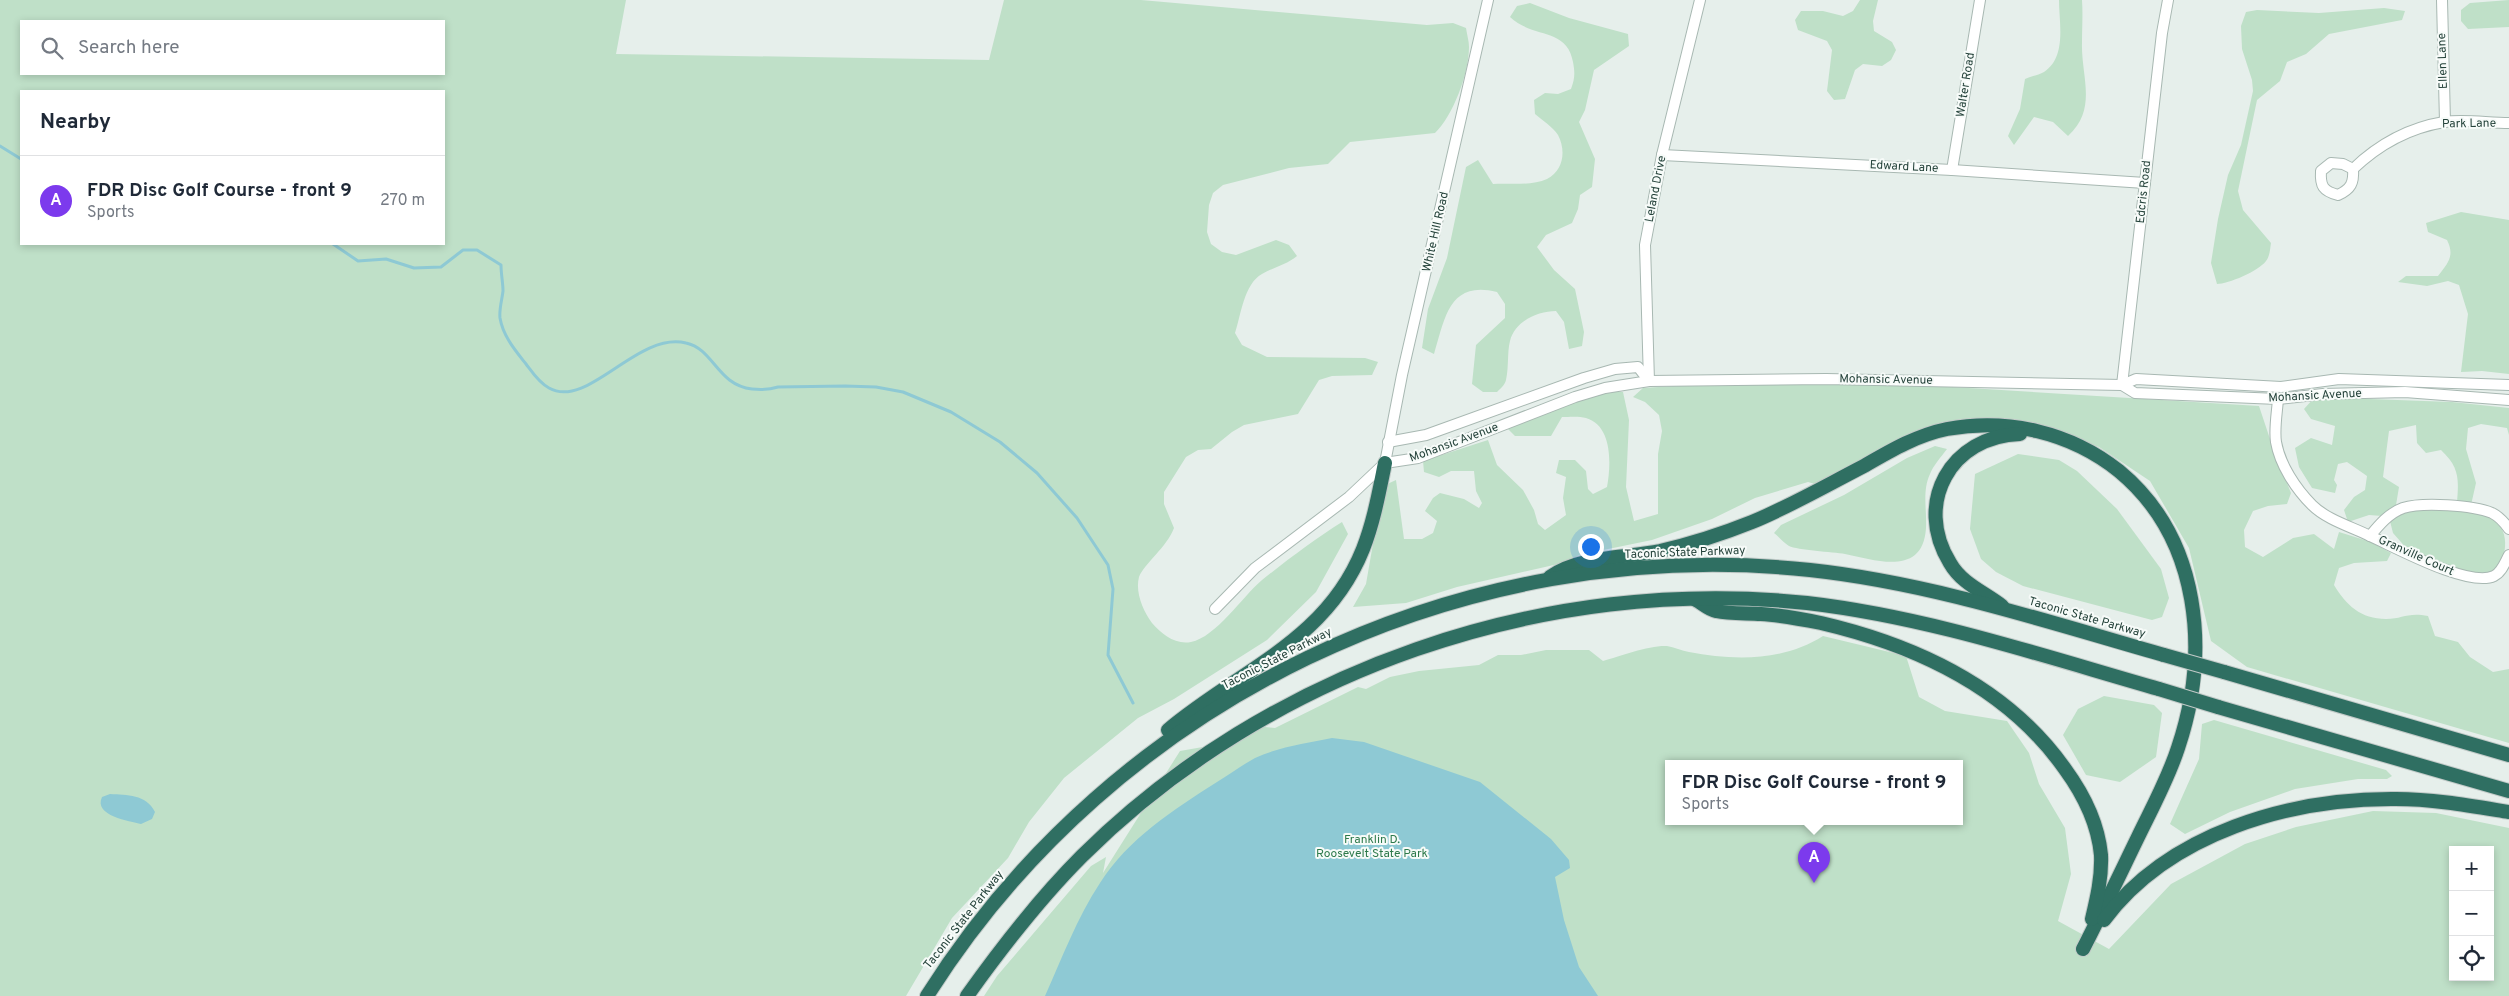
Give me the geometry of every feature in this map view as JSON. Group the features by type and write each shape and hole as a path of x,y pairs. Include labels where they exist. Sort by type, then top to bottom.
{"highway":[{"path":"1541,583 1556,572 1573,565 1672,548 1734,529 1785,507 1899,447 1933,433 1957,428 1991,425 2020,427 2080,446 2110,464 2147,500 2167,528 2180,555 2190,585 2194,615 2192,683 2178,748 2156,800 2083,949"},
{"path":"2010,612 1988,595 1970,586 1950,564 1938,535 1935,516 1938,498 1943,481 1952,465 1977,444 1993,437 2010,434 2048,435"},
{"path":"1126,772 1178,721 1285,648 1323,615 1346,584 1363,549 1374,514 1385,464"},
{"name":"Taconic State Parkway","path":"927,996 975,927 1022,871 1071,820 1126,772 1214,709 1309,656 1377,628 1476,596 1590,573 1662,566 1772,567 1881,580 1951,595 2509,755"},
{"path":"1696,600 1714,611 1800,619 1881,641 1924,657 1958,674 1989,692 2015,713 2042,740 2067,771 2079,790 2096,829 2101,855 2101,879 2091,924 2083,949"},
{"path":"967,996 1034,909 1109,830 1193,764 1285,707 1382,662 1484,629 1554,613 1624,604 1696,600 1768,600 1875,613 1970,635 2509,791"},
{"path":"2083,949 2119,901 2158,867 2203,840 2255,820 2316,806 2375,799 2433,801 2509,812"}],"street":[{"name":"White Hill Road","path":"1385,464 1388,442 1488,0"},
{"name":"Leland Drive","path":"1649,382 1645,246 1662,155 1700,0"},
{"name":"Walter Road","path":"1952,170 1980,0"},
{"name":"Edcris Road","path":"2122,385 2162,34 2168,0"},
{"name":"Ellen Lane","path":"2442,0 2445,122"},
{"name":"Park Lane","path":"2353,169 2373,150 2419,128 2445,122 2509,123"},
{"name":"Edward Lane","path":"1662,155 1952,170 2145,183"},
{"name":"Mohansic Avenue","path":"1388,442 1426,434 1600,373 1638,368 1649,382"},
{"name":"Mohansic Avenue","path":"1385,464 1418,458 1589,392 1620,384 1878,379 2122,385 2136,379 2281,387 2339,379 2509,385"},
{"name":"Mohansic Avenue","path":"2122,385 2135,392 2278,399 2323,394 2405,392 2509,400"},
{"name":"Granville Court","path":"2278,399 2276,441 2282,462 2291,478 2312,506 2332,518 2430,564 2472,578 2494,576 2503,568 2509,554"},
{"path":"1215,609 1255,568 1349,497 1385,464"},
{"name":"Granville Court","path":"2370,536 2380,523 2400,509 2411,506 2476,509 2501,518 2509,529"}],"green space":[{"path":"0,0 626,0 616,54 989,60 1004,0 1141,0 1427,25 1453,23 1466,28 1469,47 1463,81 1454,105 1435,133 1350,142 1328,164 1289,168 1223,185 1213,193 1209,205 1207,232 1211,244 1222,252 1236,255 1276,240 1289,245 1297,256 1289,262 1262,274 1251,285 1244,300 1235,333 1242,345 1267,357 1365,358 1378,362 1372,375 1332,376 1319,380 1298,414 1244,425 1211,449 1198,450 1186,457 1164,492 1164,504 1174,528 1166,542 1139,577 1138,589 1141,601 1152,623 1169,638 1180,642 1191,642 1200,639 1219,625 1262,580 1342,522 1348,534 1316,592 1267,640 1174,699 1138,718 1064,778 1029,822 1008,858 952,918 906,996 0,996"},
{"path":"1860,0 1878,0 1873,21 1874,31 1892,42 1896,50 1891,60 1882,66 1863,64 1855,70 1845,99 1834,100 1827,91 1832,50 1827,41 1798,30 1795,20 1801,11 1823,11 1843,16 1853,11"},
{"path":"2059,0 2082,0 2082,55 2086,92 2083,115 2077,126 2068,136 2053,122 2034,117 2014,145 2008,136 2020,109 2025,79 2044,72 2051,66 2059,49"},
{"path":"2509,0 2509,27 2468,29 2461,21 2461,10 2470,3"},
{"path":"1530,3 1569,18 1628,34 1629,46 1594,70 1585,110 1579,122 1595,159 1592,187 1580,195 1578,209 1572,223 1546,235 1537,247 1554,270 1575,289 1584,332 1582,346 1569,349 1564,322 1556,311 1549,311 1528,318 1517,328 1510,341 1507,375 1504,385 1497,392 1483,392 1472,384 1476,345 1505,318 1505,304 1497,292 1481,290 1468,292 1459,297 1446,315 1434,354 1422,348 1428,309 1447,258 1466,167 1478,160 1493,184 1535,183 1553,175 1562,159 1561,141 1553,129 1535,114 1534,100 1545,93 1558,94 1571,89 1574,76 1573,62 1570,51 1564,43 1519,24 1510,17 1517,6"},
{"path":"2384,8 2405,11 2402,20 2329,34 2306,54 2287,62 2280,81 2257,100 2238,191 2243,210 2271,243 2270,252 2266,261 2257,269 2235,279 2217,284 2211,263 2218,219 2228,175 2241,145 2253,91 2252,80 2242,49 2241,26 2246,12 2257,10 2319,13"},
{"path":"2461,212 2509,220 2509,374 2482,371 2461,372 2468,314 2459,285 2448,281 2427,286 2398,282 2406,276 2438,276 2449,259 2449,246 2447,240 2428,232 2426,223"},
{"path":"1735,382 1936,386 2259,406 2291,493 2287,504 2268,506 2253,511 2244,530 2245,547 2263,557 2293,538 2314,534 2334,549 2339,532 2371,542 2391,553 2387,561 2354,563 2339,568 2334,585 2349,605 2362,614 2386,619 2410,615 2428,616 2435,636 2458,642 2470,657 2493,672 2509,669 2509,743 2247,667 2211,641 2189,548 2150,481 2099,447 2043,427 1909,436 1857,462 1819,485 1808,482 1755,498 1712,519 1652,540 1579,555 1567,562 1457,587 1406,603 1353,607 1366,584 1383,486 1396,480 1404,539 1422,539 1433,533 1437,521 1425,511 1433,498 1440,493 1464,499 1479,508 1482,503 1476,491 1474,471 1451,471 1439,477 1424,472 1423,461 1488,440 1497,465 1523,490 1534,510 1538,524 1545,530 1566,515 1563,498 1566,477 1556,473 1559,460 1575,460 1586,471 1588,489 1593,494 1607,487 1609,458 1606,438 1595,422 1580,417 1562,417 1551,436 1515,436 1508,429 1524,419 1599,392 1623,392 1629,420 1626,487 1634,521 1658,514 1658,454 1662,431 1659,415 1645,402 1633,397 1643,388"},
{"path":"2315,397 2452,402 2509,408 2509,435 2507,428 2481,424 2468,428 2466,449 2476,483 2471,505 2457,502 2458,479 2451,462 2441,450 2426,453 2417,443 2416,425 2389,431 2383,477 2399,487 2396,505 2382,516 2369,515 2348,522 2344,510 2354,497 2365,490 2367,476 2347,462 2338,464 2334,480 2337,485 2335,493 2312,488 2299,467 2295,448 2311,438 2332,445 2335,426 2311,419 2304,409"},
{"path":"1935,446 1947,449 1933,468 1926,487 1926,528 1923,543 1917,553 1908,559 1897,562 1884,562 1845,554 1799,549 1789,546 1774,533 1781,525 1844,495 1907,458"},
{"path":"2018,454 2059,460 2077,471 2117,509 2161,569 2169,598 2162,617 2152,620 2023,586 1996,572 1981,559 1970,529 1975,474"},
{"path":"2439,508 2477,511 2487,514 2500,525 2505,539 2505,546 2502,562 2498,570 2483,574 2464,572 2408,550 2393,533 2390,521 2401,512"},
{"name":"Franklin D. Roosevelt State Park","path":"1823,636 1906,656 1919,697 1945,711 2007,721 2029,753 2039,784 2065,828 2071,874 2058,921 2109,949 2171,884 2245,844 2296,827 2373,811 2436,813 2509,828 2509,996 984,996 997,976 1091,866 1106,857 1103,873 1180,751 1231,742 1256,726 1275,728 1358,687 1366,689 1390,677 1419,671 1479,665 1498,655 1521,655 1546,650 1589,650 1603,661 1660,646 1724,657 1759,657 1808,644"},
{"path":"2104,696 2154,705 2162,713 2156,757 2120,782 2086,775 2063,735 2078,709"},
{"path":"2214,720 2386,770 2392,776 2387,779 2358,779 2295,789 2230,812 2185,834 2170,824 2199,759 2202,724"}],"water":[{"path":"1332,738 1364,742 1480,782 1551,839 1569,860 1570,868 1555,877 1564,920 1579,967 1598,996 1045,996 1070,938 1100,883 1111,867 1152,826 1184,803 1255,758 1283,748"},
{"path":"110,794 136,797 147,802 155,812 152,819 141,824 107,813 101,803 102,797"}],"waterway":[{"path":"0,146 20,158"},
{"path":"334,245 358,261 386,259 414,268 441,267 463,250 477,250 501,265 503,291 500,318 504,331 533,374 549,388 564,392 580,389 649,348 668,342 686,343 703,352 723,374 740,386 762,390 778,387 876,387 903,392 951,412 1000,442 1037,473 1077,518 1108,565 1113,589 1108,655 1133,703"}],"place":[{"name":"FDR Disc Golf Course - front 9","path":"1814,883"}]}
